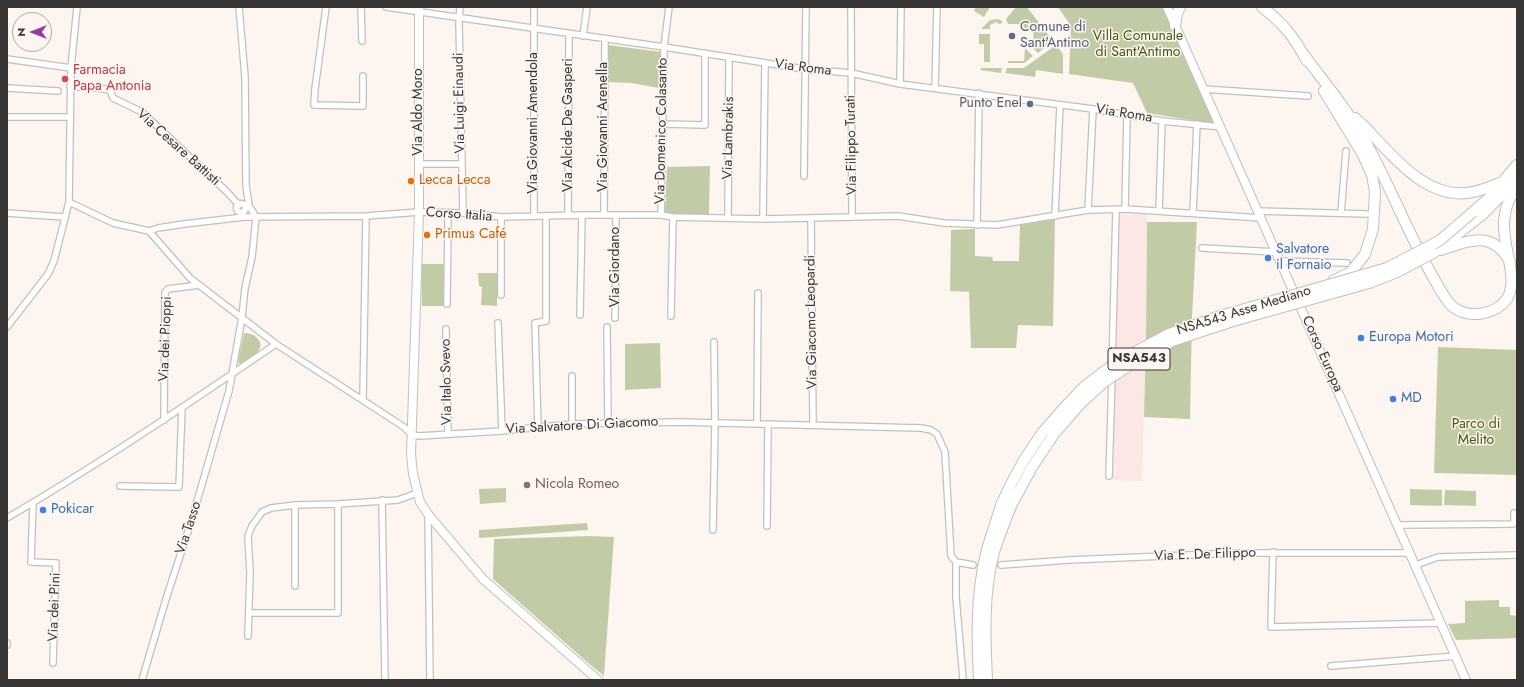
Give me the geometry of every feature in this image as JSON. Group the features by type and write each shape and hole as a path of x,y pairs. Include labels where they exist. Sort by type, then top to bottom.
{"highway":[{"path":"1175,26 1180,7"},
{"path":"1262,7 1289,31 1363,155 1372,175 1375,192 1373,229 1365,254 1350,272 1317,288"},
{"path":"1304,56 1347,113 1371,152 1414,243 1449,303 1461,312 1468,314 1482,314 1490,312 1508,299 1514,285 1514,274 1505,217 1507,203 1517,187"},
{"path":"1347,113 1363,125 1417,178 1423,183 1437,190 1451,194 1466,194 1505,181"},
{"path":"1476,214 1517,165"},
{"path":"1476,214 1517,179"},
{"name":"NSA543 Asse Mediano","path":"1006,506 1054,434 1080,404 1104,382 1142,357 1172,341 1227,323 1369,283 1397,272 1433,253 1476,214"},
{"name":"NSA543 Asse Mediano","path":"1006,506 1024,460 1042,433 1085,386 1110,367 1169,334 1217,317 1387,268 1439,241 1476,214"},
{"path":"1433,253 1472,240 1484,240 1498,248 1507,257 1514,274"},
{"path":"980,680 977,636 980,588 985,558 1006,506"},
{"path":"987,680 984,635 988,587 994,553 1006,506"}],"street":[{"path":"7,326 48,274 54,261 69,202 70,87 77,7"},
{"path":"239,7 245,77 248,198 249,206 256,216"},
{"path":"326,7 314,105 363,106 363,76"},
{"path":"361,7 362,41"},
{"name":"Via Roma","path":"386,7 419,10 459,18 705,53 804,69 851,73 900,84 1060,104 1162,121 1220,127"},
{"name":"Via Luigi Einaudi","path":"460,7 462,213"},
{"name":"Via Giovanni Amendola","path":"534,7 534,216"},
{"path":"584,36 587,7"},
{"name":"Via Domenico Colasanto","path":"661,215 664,47 669,7"},
{"path":"804,176 804,69 806,7"},
{"name":"Via Filippo Turati","path":"852,7 852,217"},
{"path":"900,84 901,7"},
{"path":"934,88 937,7"},
{"name":"Corso Europa","path":"1167,7 1466,680"},
{"name":"Via Aldo Moro","path":"419,10 419,212 411,464 417,493 428,514 483,579 598,680"},
{"name":"Via Alcide De Gasperi","path":"568,216 569,34"},
{"name":"Via Giovanni Arenella","path":"604,215 605,39"},
{"path":"662,124 705,125 705,53"},
{"name":"Via Lambrakis","path":"728,218 729,57"},
{"path":"7,59 71,68"},
{"path":"764,219 765,63"},
{"name":"Via Cesare Battisti","path":"70,87 91,87 110,90 113,98 142,112 241,205"},
{"path":"7,88 58,91"},
{"path":"1203,89 1308,96"},
{"path":"977,225 979,93"},
{"path":"1056,216 1060,104"},
{"path":"1088,210 1093,109"},
{"path":"1125,209 1127,114"},
{"path":"7,117 70,117"},
{"path":"1159,211 1162,121"},
{"path":"1193,214 1197,124"},
{"path":"1342,213 1346,151"},
{"path":"419,164 461,164"},
{"path":"243,214 238,210 248,198"},
{"path":"69,202 113,223 148,231 190,278 199,285 276,344 404,427 412,434"},
{"path":"1109,476 1116,209"},
{"name":"Corso Italia","path":"148,231 243,214 256,216 366,216 419,212 462,213 501,217 661,215 673,217 764,219 898,216 944,223 997,225 1088,210 1116,209 1193,214 1367,214"},
{"path":"7,213 64,217"},
{"path":"447,304 448,213"},
{"path":"580,315 582,215"},
{"name":"Via Tasso","path":"142,680 166,598 191,522 229,391 242,317 245,288 252,257 256,216"},
{"path":"363,400 366,216"},
{"name":"Via Giordano","path":"615,318 616,216"},
{"path":"501,217 501,295"},
{"path":"538,428 535,323 546,322 546,217"},
{"path":"672,316 673,217"},
{"name":"Via Giacomo Leopardi","path":"812,218 813,425"},
{"path":"1202,248 1276,252"},
{"path":"1280,261 1347,263"},
{"name":"Via dei Pioppi","path":"164,420 165,292 168,289 199,285"},
{"path":"757,424 758,292"},
{"path":"498,323 502,431"},
{"path":"607,327 608,423"},
{"name":"Via Italo Svevo","path":"446,329 448,434"},
{"path":"713,530 715,423 714,342"},
{"path":"7,518 164,420 276,344"},
{"path":"572,376 572,424"},
{"path":"120,486 179,487 182,407"},
{"name":"Via Salvatore Di Giacomo","path":"412,434 418,436 502,431 572,424 678,422 921,428 930,430 937,434 945,452 951,556 956,562 956,597 963,679"},
{"path":"768,424 768,526"},
{"path":"248,636 250,613 250,572 248,536 252,526 262,512 271,508 295,505 398,500 417,493"},
{"path":"382,500 385,680"},
{"name":"Via dei Pini","path":"33,503 31,562 56,563 53,663"},
{"path":"250,613 338,613 338,504"},
{"path":"295,505 295,586"},
{"path":"1398,525 1514,524 1514,513"},
{"path":"428,514 430,680"},
{"path":"1273,552 1271,627 1441,623"},
{"name":"Via E. De Filippo","path":"1001,565 1084,559 1273,552 1410,553"},
{"path":"1416,565 1438,557 1517,555"},
{"path":"956,562 973,565"},
{"path":"1331,666 1456,656"}],"shaded area":[{"path":"1147,214 1146,336 1142,481 1113,480 1119,215"}],"green space":[{"path":"976,7 990,7 984,17 974,11"},
{"path":"1016,7 1027,7 1053,41 1038,53 1029,44 1034,43 1033,31 1025,30 1023,24 1008,24 1006,19"},
{"name":"Villa Comunale di Sant'Antimo","path":"1058,7 1163,7 1215,124 1147,113 1133,83 1069,74 1071,26"},
{"path":"998,19 1002,21 1002,23 999,24 996,22 990,25 990,29 981,29 990,20"},
{"path":"979,34 990,34 990,62 984,62 984,44 979,44"},
{"path":"608,45 661,52 659,88 631,83 608,82"},
{"path":"1056,45 1063,54 1063,74 1036,70 1035,77 1005,73 1007,68 1024,68"},
{"path":"1025,48 1033,56 1024,63 1008,63 1008,61 1024,61"},
{"path":"981,68 1002,68 1001,73 980,70"},
{"path":"710,166 709,215 665,214 667,167"},
{"path":"1055,219 1053,326 1018,325 1016,348 971,348 969,292 950,291 951,230 975,229 975,256 992,257 993,261 1019,261 1020,225"},
{"path":"1147,222 1197,222 1192,317 1190,419 1144,417"},
{"path":"421,264 446,264 446,306 422,306"},
{"path":"478,273 497,273 497,306 481,305 482,287 479,286"},
{"path":"244,333 255,336 260,345 257,353 241,365 238,362"},
{"path":"660,343 661,388 625,390 625,344"},
{"name":"Parco di Melito","path":"1438,347 1517,350 1517,475 1434,473"},
{"path":"506,488 506,502 480,504 479,489"},
{"path":"1410,489 1442,490 1442,506 1410,505"},
{"path":"1445,490 1476,491 1476,506 1444,505"},
{"path":"587,523 588,530 479,538 479,530"},
{"path":"590,536 614,537 604,676 493,579 494,539"},
{"path":"1499,600 1499,607 1510,607 1510,615 1517,616 1517,638 1456,640 1448,624 1465,623 1465,601"}],"place":[{"name":"Comune di Sant'Antimo","path":"1012,36"},
{"name":"Farmacia Papa Antonia","path":"65,79"},
{"name":"Punto Enel","path":"1030,104"},
{"name":"Lecca Lecca","path":"411,181"},
{"name":"Primus Café","path":"427,235"},
{"name":"Salvatore il Fornaio","path":"1268,258"},
{"name":"Europa Motori","path":"1361,338"},
{"name":"MD","path":"1393,399"},
{"name":"Nicola Romeo","path":"527,485"},
{"name":"Pokicar","path":"43,510"}]}
